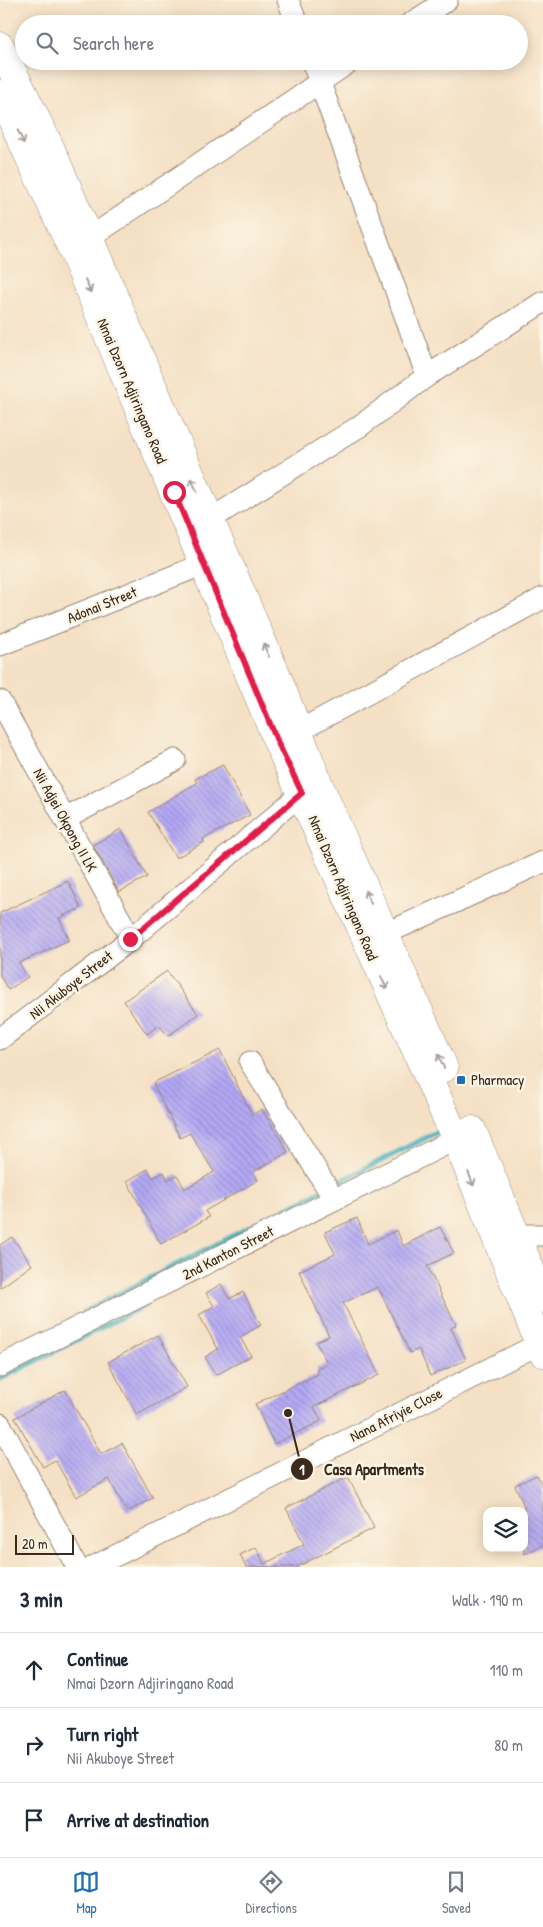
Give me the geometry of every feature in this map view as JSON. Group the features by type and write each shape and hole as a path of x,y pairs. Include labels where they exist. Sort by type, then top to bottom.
{"main road":[{"name":"Nmai Dzorn Adjiringano Road","path":"0,46 50,148 209,520 266,681 302,793 366,942 456,1139 541,1348"},
{"name":"Nmai Dzorn Adjiringano Road","path":"0,94 72,249 204,564 266,681 297,732 543,1299"}],"street":[{"path":"288,0 294,15"},
{"path":"424,15 447,0"},
{"path":"88,239 316,71 427,376"},
{"path":"209,520 360,426 427,376 543,302"},
{"name":"Adonai Street","path":"0,645 204,564"},
{"path":"297,732 543,598"},
{"name":"Nii Adjei Okpong II LK","path":"0,701 130,939"},
{"path":"65,819 175,760"},
{"name":"Nii Akuboye Street","path":"0,1040 130,939 302,793"},
{"path":"385,934 543,862"},
{"path":"250,1062 334,1199"},
{"name":"2nd Kanton Street","path":"0,1366 456,1139"},
{"path":"516,1235 543,1235"},
{"name":"Nana Afriyie Close","path":"93,1567 541,1348"},
{"path":"0,1424 77,1567"}],"building":[{"path":"223,765 250,815 203,839 204,842 176,858 148,812 197,783 195,779"},
{"path":"121,829 147,877 119,892 93,845"},
{"path":"68,881 81,908 59,918 69,940 19,963 28,977 8,990 0,976 0,913"},
{"path":"167,971 198,1014 168,1036 159,1025 147,1034 124,1001"},
{"path":"220,1050 252,1115 262,1109 288,1152 253,1172 258,1180 205,1211 209,1217 161,1244 127,1181 148,1169 153,1178 164,1172 168,1180 177,1175 185,1189 214,1172 190,1133 180,1138 153,1083"},
{"path":"357,1218 368,1244 397,1230 403,1246 440,1227 454,1253 427,1266 456,1325 451,1328 466,1360 430,1376 419,1349 410,1353 378,1287 343,1303 379,1375 314,1407 321,1421 274,1444 255,1404 318,1374 316,1369 327,1363 316,1342 329,1336 299,1271 335,1254 325,1232"},
{"path":"12,1237 32,1265 0,1288 0,1245"},
{"path":"221,1284 229,1299 243,1292 261,1325 240,1337 251,1356 216,1375 205,1357 218,1349 199,1315 214,1306 206,1293"},
{"path":"158,1335 187,1387 137,1415 108,1362"},
{"path":"65,1390 101,1454 122,1443 153,1498 127,1512 109,1479 76,1497 55,1460 43,1467 15,1418"},
{"path":"537,1475 543,1487 543,1545 524,1554 524,1552 528,1552 528,1507 524,1507 515,1485"},
{"path":"348,1477 374,1528 297,1567 246,1567 240,1555 256,1547 264,1564 304,1544 286,1508"}],"waterway":[{"path":"331,1186 443,1129"},
{"path":"84,1312 323,1190"},
{"path":"0,1379 147,1304"}],"place":[{"name":"Pharmacy","path":"461,1080"},
{"name":"Casa Apartments","path":"288,1413"}],"route":[{"path":"130,939 302,793 278,743 174,492"}]}
